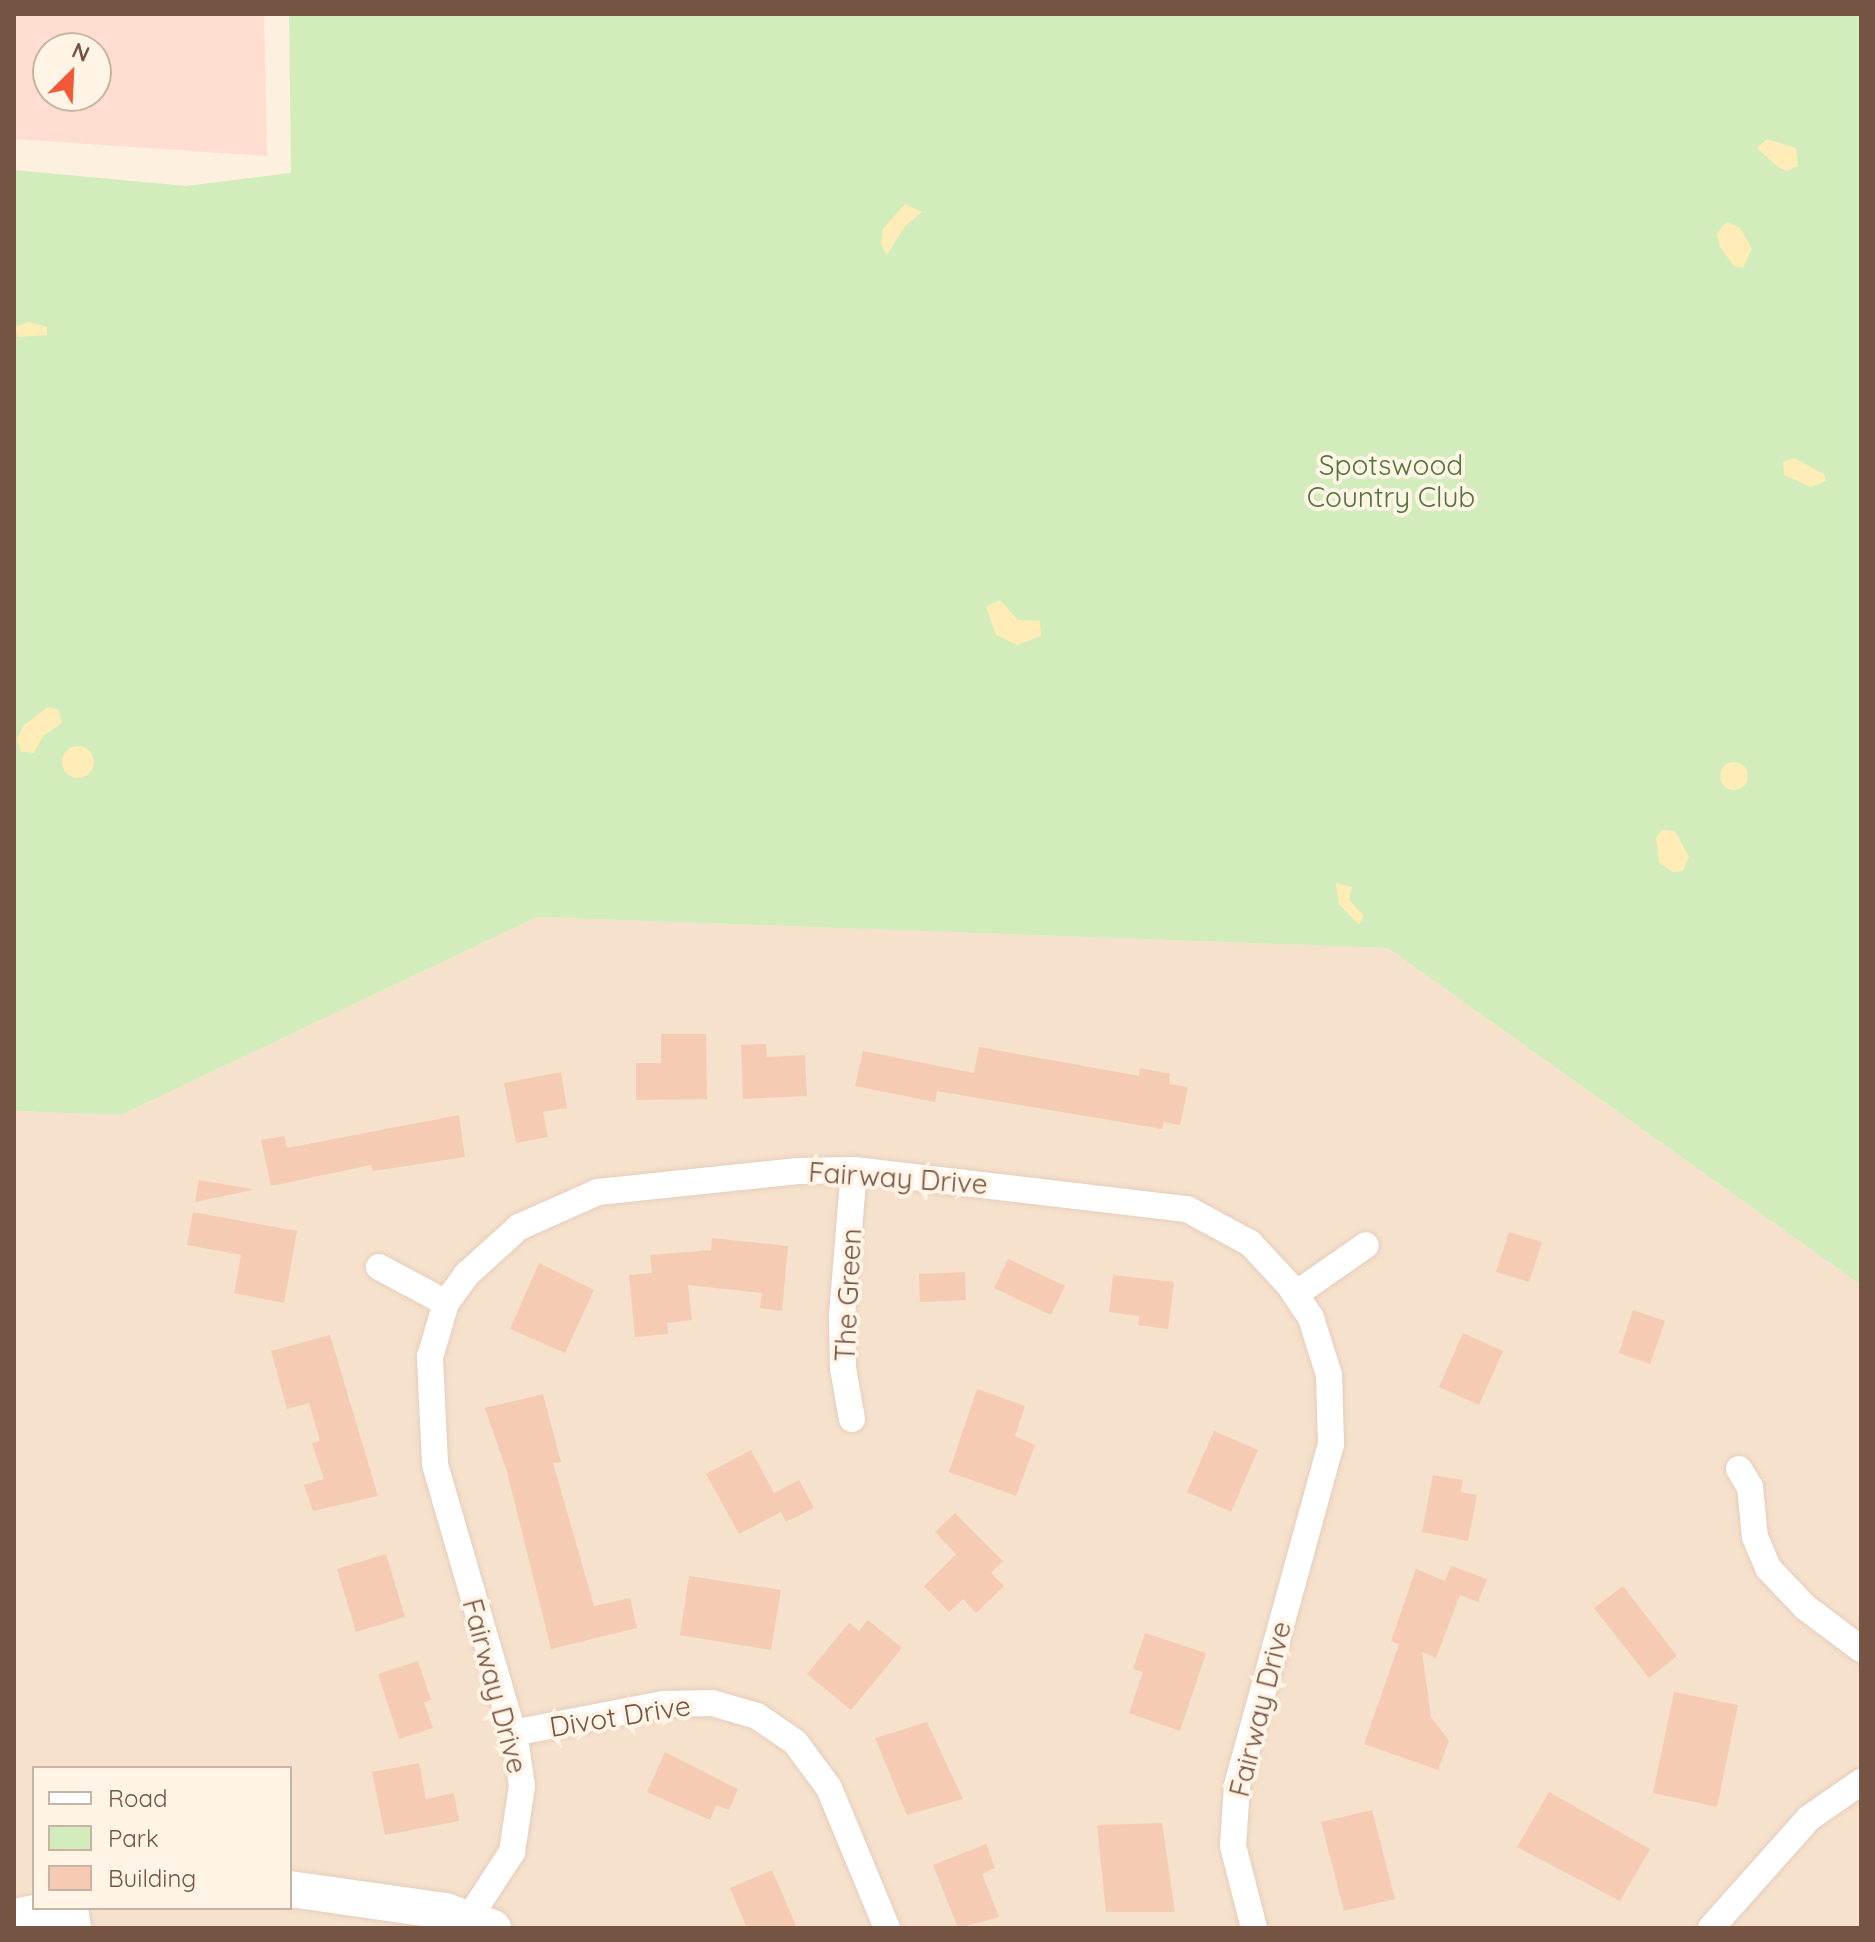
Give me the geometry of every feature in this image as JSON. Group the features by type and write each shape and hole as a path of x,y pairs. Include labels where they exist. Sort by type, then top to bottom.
{"street":[{"name":"Fairway Drive","path":"481,1923 515,1843 522,1786 513,1733 435,1464 430,1357 446,1303 466,1275 519,1227 598,1192 798,1171 854,1170 1187,1209 1250,1243 1296,1294 1325,1355 1331,1444 1237,1786 1233,1846 1254,1928"},
{"name":"The Green","path":"852,1419 843,1368 842,1315 854,1170"},
{"path":"1296,1294 1366,1245"},
{"path":"379,1267 446,1303"},
{"path":"1739,1469 1750,1487 1755,1537 1768,1568 1805,1607 1861,1649"},
{"name":"Divot Drive","path":"513,1733 664,1704 712,1703 757,1716 795,1742 829,1788 887,1928"},
{"path":"1711,1928 1809,1818 1861,1782"},
{"path":"292,1889 481,1923"},
{"path":"14,1917 51,1910"}],"shaded area":[{"path":"14,14 264,14 267,156 14,139"},
{"path":"537,917 1388,948 1861,1285 1861,1928 14,1928 14,1111 121,1115"}],"green space":[{"name":"Spotswood Country Club","path":"289,14 1861,14 1861,1285 1388,948 537,917 121,1115 14,1111 14,170 186,186 291,173"}],"sand":[{"path":"1767,139 1796,148 1798,166 1787,171 1778,167 1757,148"},
{"path":"905,204 922,212 905,226 887,255 881,245 883,229"},
{"path":"1726,222 1740,228 1752,249 1743,268 1734,266 1720,247 1717,234"},
{"path":"29,322 47,327 47,335 18,337 15,327"},
{"path":"1794,458 1824,474 1826,481 1811,487 1784,475 1783,462"},
{"path":"1000,600 1018,620 1040,621 1041,636 1017,645 996,635 986,607"},
{"path":"48,707 59,710 62,723 43,736 34,753 21,752 17,740 23,726"},
{"path":"78,746 89,751 94,762 89,773 78,778 67,773 62,762 67,751"},
{"path":"1734,762 1744,766 1748,776 1744,786 1734,790 1724,786 1720,776 1724,766"},
{"path":"1662,830 1675,831 1689,857 1683,871 1672,872 1659,862 1656,838"},
{"path":"1336,883 1352,887 1349,900 1364,916 1359,925 1339,904"}],"building":[{"path":"661,1034 706,1034 707,1099 636,1100 636,1063 661,1063"},
{"path":"766,1044 767,1057 805,1055 807,1096 743,1099 741,1045"},
{"path":"979,1047 1139,1076 1140,1068 1170,1074 1169,1084 1188,1087 1180,1125 1164,1122 1162,1129 937,1091 935,1102 855,1086 863,1051 974,1073"},
{"path":"561,1072 567,1108 543,1112 548,1137 516,1143 504,1083"},
{"path":"459,1115 465,1157 373,1171 371,1165 271,1186 261,1140 284,1136 287,1148"},
{"path":"199,1180 252,1189 252,1190 195,1202"},
{"path":"193,1212 297,1231 284,1303 234,1293 241,1255 187,1245"},
{"path":"1509,1232 1542,1242 1529,1282 1496,1272"},
{"path":"712,1238 788,1246 782,1311 760,1308 762,1293 688,1285 692,1320 667,1323 668,1334 635,1337 629,1275 652,1273 650,1255 711,1250"},
{"path":"1008,1259 1065,1286 1051,1315 994,1288"},
{"path":"539,1263 594,1290 565,1353 510,1329"},
{"path":"965,1272 966,1300 920,1302 919,1274"},
{"path":"1113,1275 1174,1282 1168,1329 1138,1325 1139,1316 1109,1312"},
{"path":"1633,1310 1665,1321 1650,1364 1619,1353"},
{"path":"1463,1333 1503,1351 1479,1405 1439,1387"},
{"path":"330,1335 378,1496 313,1511 304,1485 324,1479 312,1443 320,1441 309,1403 287,1409 271,1351"},
{"path":"977,1389 1025,1406 1015,1436 1035,1445 1016,1496 949,1472"},
{"path":"543,1394 561,1462 553,1463 594,1606 630,1598 637,1628 551,1649 507,1472 485,1408"},
{"path":"1214,1431 1258,1450 1231,1512 1187,1492"},
{"path":"751,1450 774,1493 799,1480 814,1508 786,1522 781,1512 739,1534 706,1474"},
{"path":"1433,1475 1463,1480 1461,1492 1477,1495 1468,1541 1422,1532"},
{"path":"955,1513 1003,1561 991,1573 1004,1586 976,1613 963,1599 949,1612 924,1586 956,1554 935,1532"},
{"path":"386,1554 405,1617 356,1632 337,1569"},
{"path":"1451,1566 1487,1579 1478,1602 1460,1595 1436,1658 1422,1652 1431,1717 1449,1741 1438,1770 1364,1744 1399,1644 1391,1641 1416,1569 1445,1581"},
{"path":"689,1576 781,1590 771,1650 680,1635"},
{"path":"1623,1586 1677,1656 1649,1678 1594,1608"},
{"path":"868,1620 902,1648 851,1710 807,1674 849,1623 859,1631"},
{"path":"1145,1633 1206,1653 1180,1731 1129,1713 1143,1672 1133,1669"},
{"path":"418,1661 431,1700 424,1702 433,1728 399,1739 378,1674"},
{"path":"1674,1692 1738,1705 1717,1807 1653,1793"},
{"path":"927,1722 963,1799 907,1815 875,1738"},
{"path":"665,1752 738,1789 729,1810 716,1805 710,1820 647,1792"},
{"path":"419,1763 426,1799 454,1793 459,1821 385,1835 372,1772"},
{"path":"1549,1792 1650,1849 1620,1901 1517,1847"},
{"path":"1372,1810 1395,1899 1344,1911 1321,1822"},
{"path":"1162,1823 1175,1912 1106,1912 1097,1825"},
{"path":"986,1844 995,1868 982,1874 999,1917 958,1928 933,1865"},
{"path":"772,1870 797,1928 747,1928 730,1888"}]}
